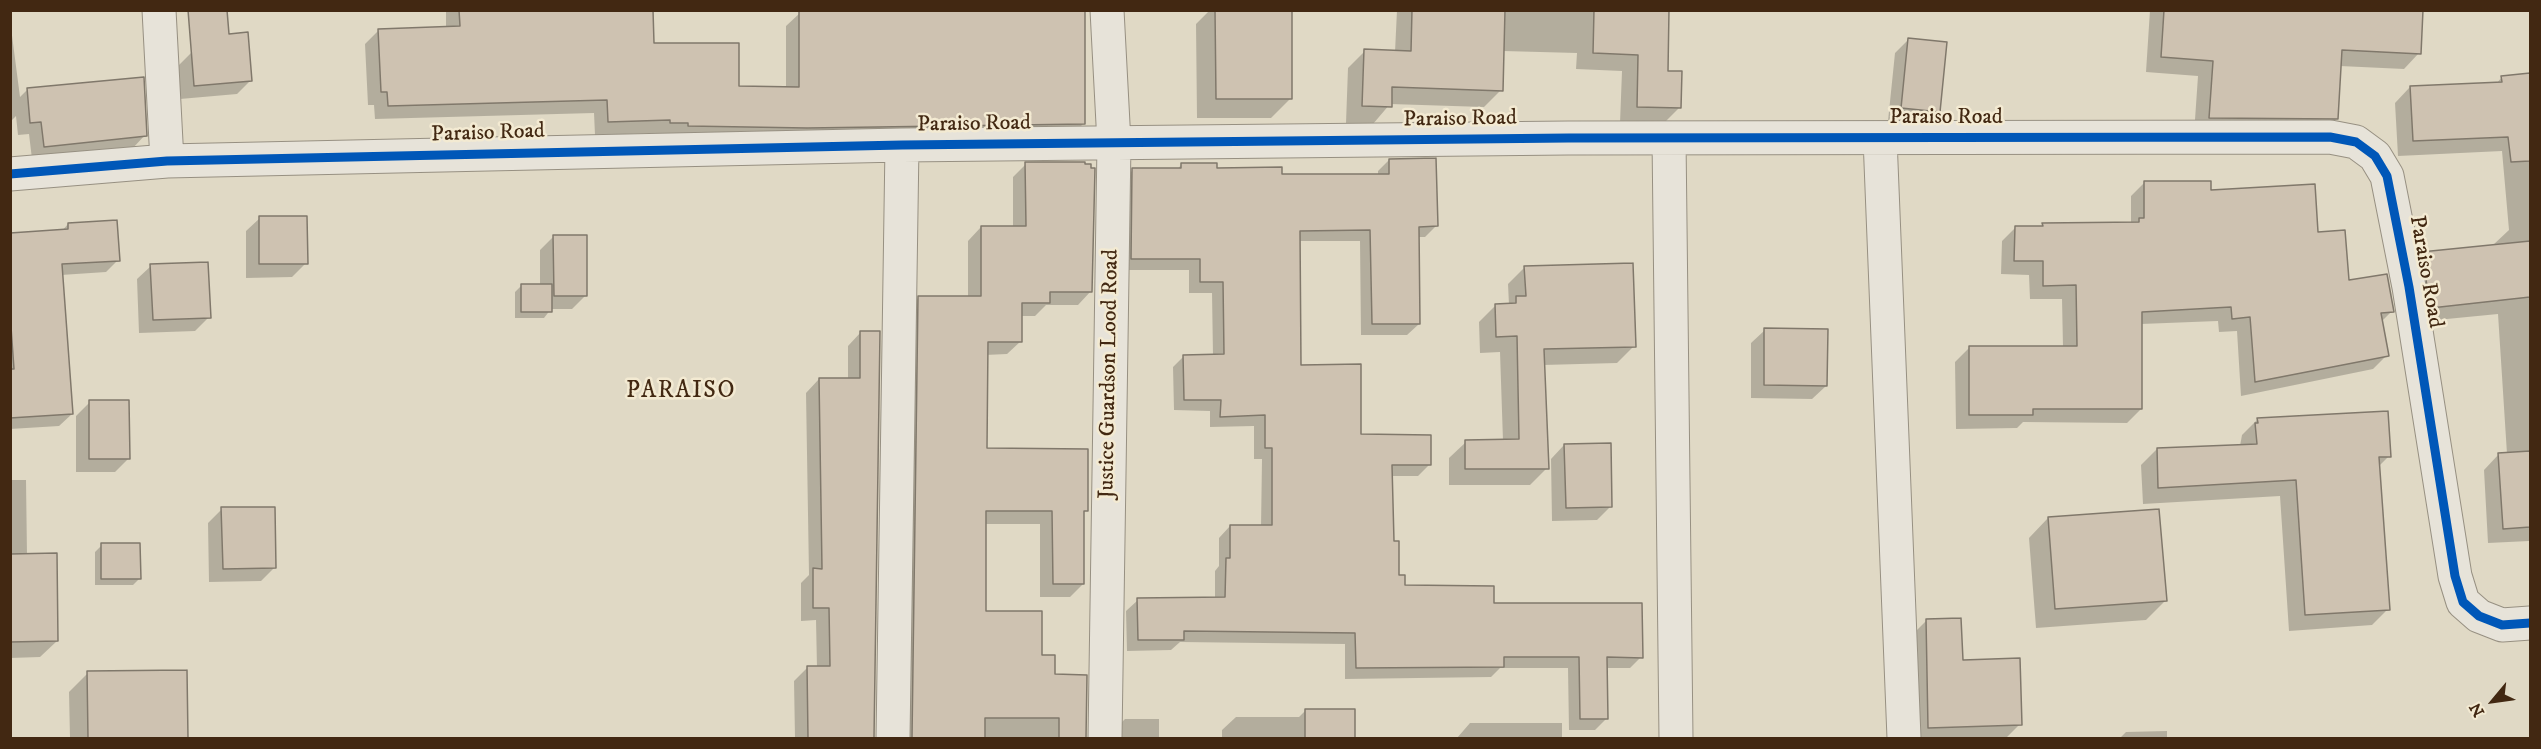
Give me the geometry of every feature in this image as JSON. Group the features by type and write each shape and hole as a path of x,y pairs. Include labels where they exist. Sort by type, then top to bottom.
{"street":[{"path":"159,10 167,162"},
{"name":"Justice Guardson Lood Road","path":"1105,738 1114,143 1107,10"},
{"name":"Paraiso Road","path":"10,174 167,162 902,145 1669,138 2330,137 2356,142 2375,156 2387,176 2409,288 2455,576 2463,602 2479,616 2502,625 2530,623"},
{"path":"1669,138 1676,738"},
{"path":"1880,138 1904,738"},
{"path":"893,738 902,145"}],"building":[{"path":"188,10 227,10 229,34 248,32 252,81 194,86"},
{"path":"459,10 653,10 654,43 739,43 739,86 799,87 799,11 1085,10 1085,124 807,128 688,126 688,123 670,123 670,120 608,122 607,100 388,106 387,92 381,92 378,29 460,26"},
{"path":"1215,10 1292,10 1292,99 1216,99"},
{"path":"1412,10 1505,10 1503,91 1392,87 1392,107 1362,106 1364,49 1411,51"},
{"path":"1594,10 1669,10 1668,71 1682,71 1681,108 1637,107 1638,55 1593,53"},
{"path":"2164,10 2423,10 2421,54 2342,50 2338,119 2209,118 2213,61 2161,57"},
{"path":"1908,38 1947,42 1940,112 1901,108"},
{"path":"2530,73 2530,161 2511,162 2508,137 2413,141 2410,86 2502,82 2501,76"},
{"path":"144,77 147,136 44,147 41,122 30,123 27,88"},
{"path":"1436,158 1438,226 1419,227 1420,324 1372,324 1370,230 1300,231 1301,365 1361,364 1361,434 1431,435 1431,465 1392,465 1394,541 1399,541 1399,575 1405,575 1405,585 1494,586 1494,603 1642,603 1643,658 1607,657 1608,719 1580,719 1579,657 1504,657 1504,667 1356,668 1355,633 1184,631 1184,640 1138,640 1137,598 1225,597 1226,558 1230,558 1230,525 1272,525 1272,448 1265,448 1265,415 1220,417 1221,400 1184,400 1183,355 1224,354 1223,282 1200,282 1200,259 1131,259 1132,168 1181,168 1181,163 1217,163 1217,168 1282,167 1282,174 1389,174 1389,159"},
{"path":"1025,162 1085,162 1085,164 1091,164 1091,168 1095,168 1092,292 1050,292 1050,303 1022,303 1022,342 988,342 987,448 1088,449 1088,511 1084,511 1084,584 1053,584 1052,511 986,511 986,611 1042,611 1042,655 1055,655 1055,674 1087,675 1086,738 1059,738 1059,718 985,718 985,738 912,738 918,296 981,296 981,226 1026,226"},
{"path":"2144,181 2211,181 2211,190 2315,184 2318,232 2345,230 2349,280 2387,274 2394,312 2381,313 2389,356 2255,382 2250,317 2232,319 2231,307 2142,312 2142,409 2033,409 2033,415 1969,415 1969,346 2077,346 2076,285 2043,286 2043,261 2014,261 2015,226 2043,226 2042,223 2139,222 2139,218 2144,218"},
{"path":"259,216 307,216 308,264 259,264"},
{"path":"117,220 120,261 62,264 73,414 10,418 10,369 14,369 10,313 10,233 68,229 68,223"},
{"path":"553,235 587,235 587,296 554,296"},
{"path":"2530,241 2530,297 2431,308 2421,252"},
{"path":"208,262 211,318 153,320 150,264"},
{"path":"1633,263 1636,347 1544,349 1549,469 1465,469 1465,440 1519,439 1517,336 1496,337 1495,304 1516,303 1516,296 1526,296 1524,266"},
{"path":"521,284 552,284 552,312 521,312"},
{"path":"1764,328 1828,329 1827,386 1764,385"},
{"path":"860,331 880,331 874,738 808,738 807,666 830,666 829,608 813,608 813,568 822,569 819,378 860,378"},
{"path":"89,400 129,400 130,459 89,459"},
{"path":"2388,411 2391,457 2379,457 2390,610 2305,615 2296,480 2158,488 2157,448 2257,444 2255,423 2258,423 2257,418"},
{"path":"1611,443 1612,507 1566,508 1564,444"},
{"path":"2530,451 2530,527 2503,529 2498,453"},
{"path":"221,507 275,507 276,568 223,569"},
{"path":"2159,509 2167,601 2055,609 2048,517"},
{"path":"101,543 140,543 141,579 101,579"},
{"path":"57,553 58,641 10,642 10,554"},
{"path":"1961,618 1963,660 2020,658 2022,725 1928,728 1926,619"},
{"path":"187,670 188,738 88,738 87,671"},
{"path":"1305,709 1355,709 1355,738 1305,738"}],"cycle path":[{"path":"10,174 167,161 902,145 1568,138 2330,137 2356,142 2375,156 2387,176 2409,287 2455,576 2463,602 2479,616 2502,625 2530,623"}],"district":[{"name":"PARAISO","path":"681,392"}]}
